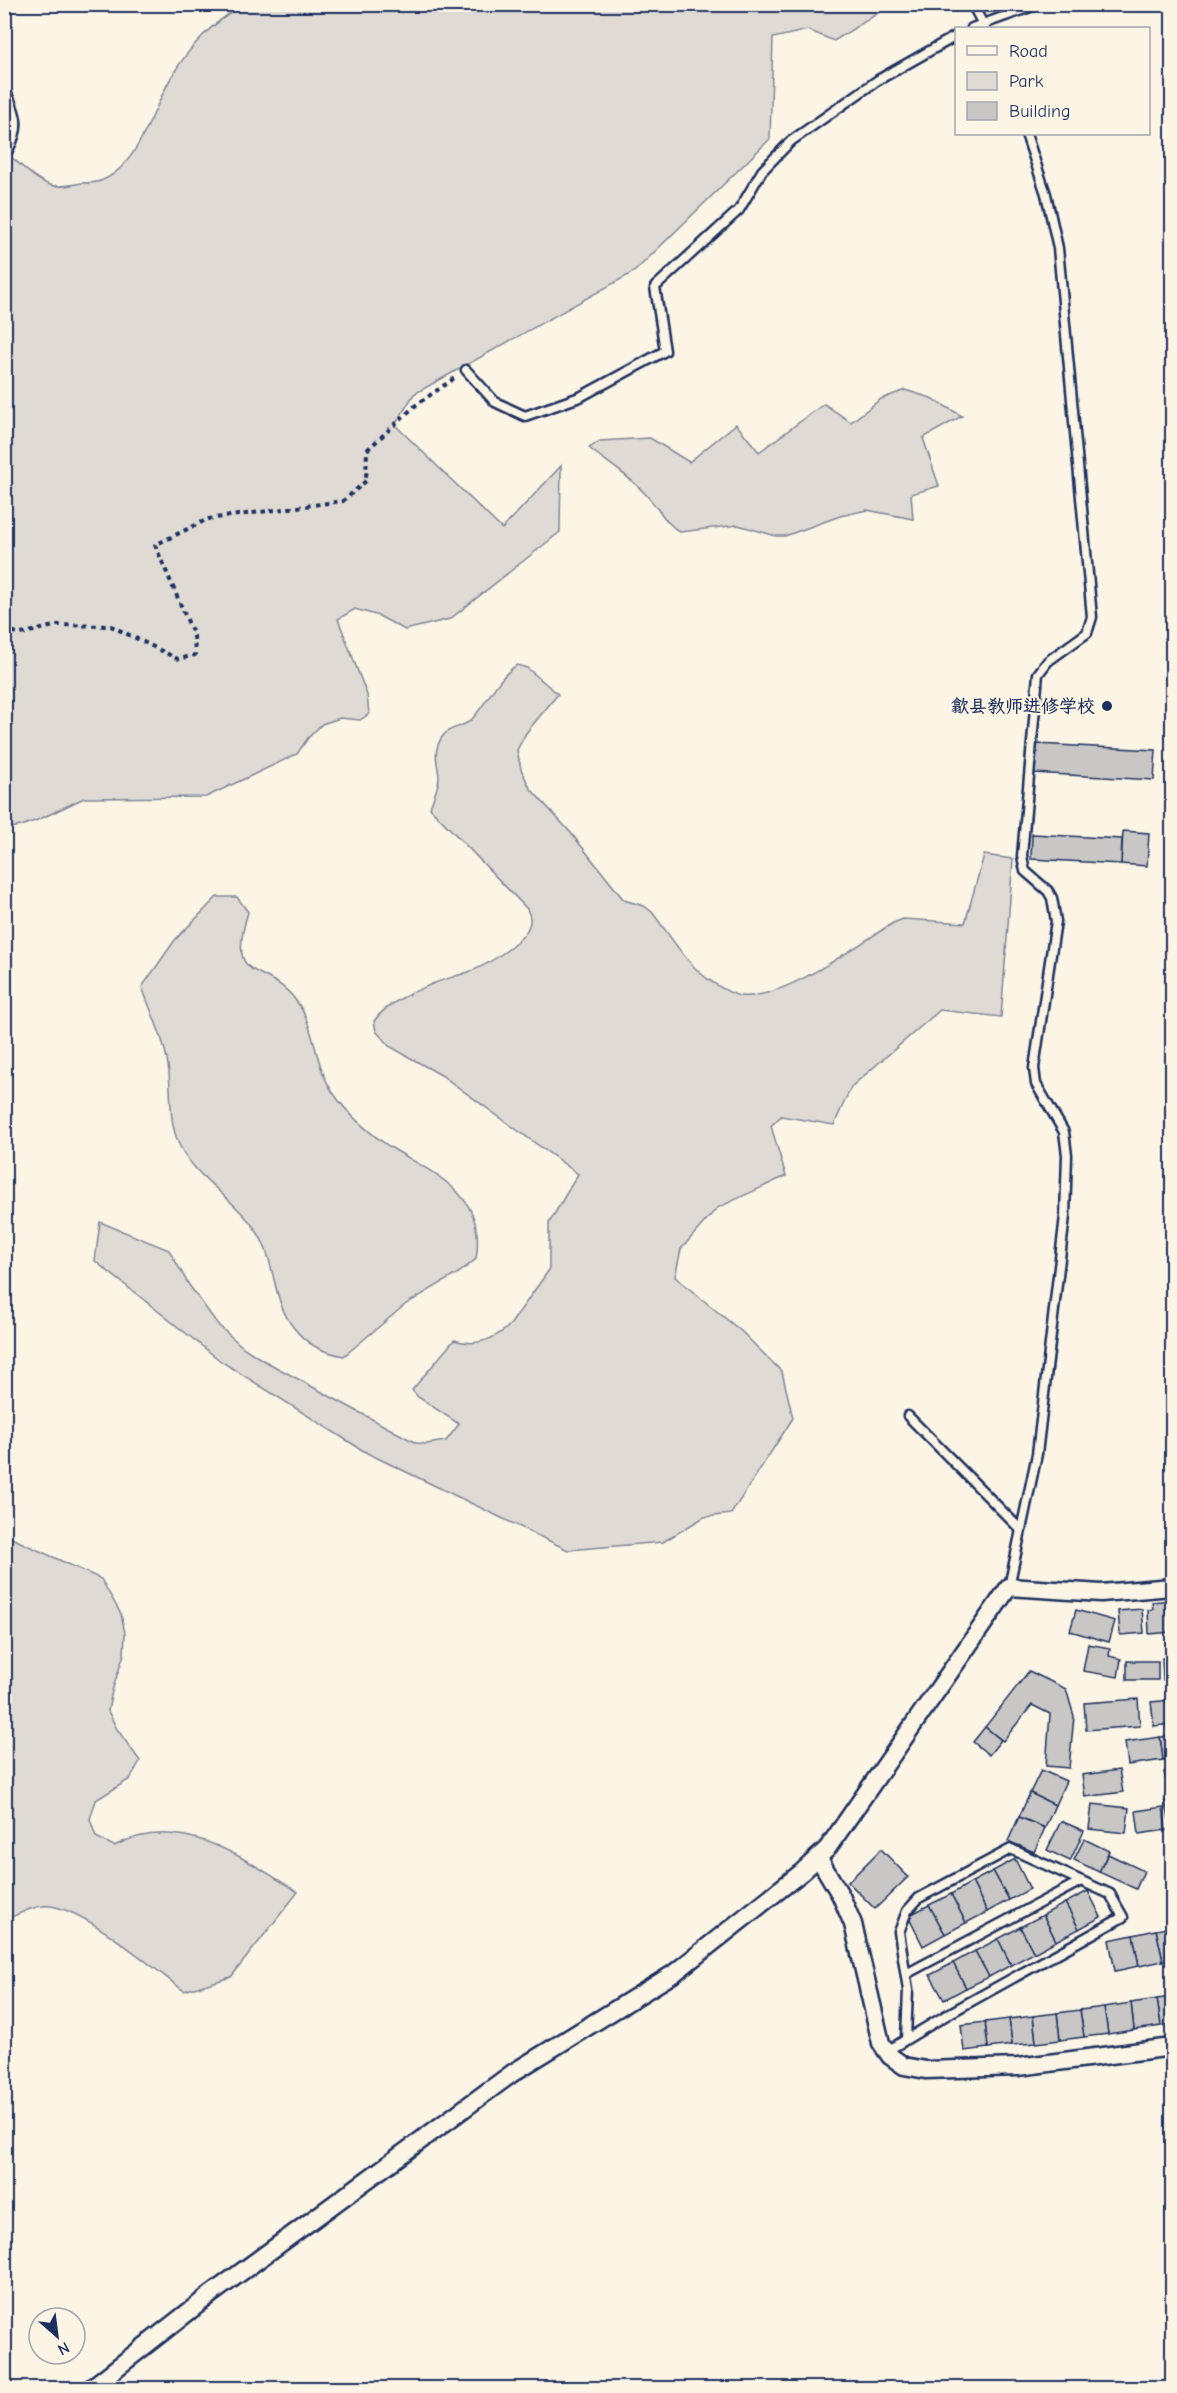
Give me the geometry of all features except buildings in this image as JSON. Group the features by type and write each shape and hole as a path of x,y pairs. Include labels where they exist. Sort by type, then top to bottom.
{"street":[{"path":"4,97 13,122 10,138 4,149"},
{"path":"91,2388 210,2295 505,2079 673,1974 818,1857 1009,1587 1101,1593 1173,1587"},
{"path":"818,1857 841,1896 853,1924 882,2043 890,2056 904,2066 926,2070 1018,2067 1173,2047"}],"lane":[{"path":"972,4 984,26 1040,4"},
{"path":"466,370 495,402 525,416 580,397 665,351 656,287 739,210 762,171 790,141 869,87 955,37"},
{"path":"1009,1587 1037,1454 1060,1265 1067,1155 1061,1124 1036,1083 1034,1068 1056,921 1055,905 1048,891 1025,870 1022,856 1038,674 1048,661 1087,633 1092,617 1058,248 1046,194 1026,135"},
{"path":"908,1416 1021,1530"},
{"path":"887,2051 1123,1917 1110,1894 1011,1849 919,1898 907,1911 899,1932 906,1974 908,2020 906,2039"},
{"path":"906,1974 1081,1881"}],"path":[{"path":"4,629 21,634 58,625 111,626 178,659 195,655 194,636 155,545 208,519 343,501 366,481 367,450 416,405 466,370"}],"green space":[{"path":"242,5 891,5 834,41 808,30 773,38 770,139 634,272 414,394 395,425 502,529 561,466 560,532 450,619 405,630 379,616 355,609 338,619 367,695 369,714 360,720 340,718 322,724 297,754 206,797 84,798 40,819 5,829 4,161 9,155 44,183 54,186 96,182 113,174 125,164 134,151 172,76 187,54 211,28"},
{"path":"905,390 931,398 962,416 923,438 939,486 911,494 913,519 867,510 840,516 785,536 776,536 738,525 680,532 667,521 635,484 589,448 600,441 650,438 689,462 736,424 759,452 824,404 851,422 881,399"},
{"path":"517,665 527,668 558,694 526,733 517,750 521,769 530,788 571,833 624,900 644,906 652,912 695,968 712,982 734,994 758,995 778,990 819,970 903,919 965,923 984,855 1013,859 1001,1017 940,1010 851,1087 834,1125 781,1116 771,1126 786,1176 717,1208 681,1249 675,1277 741,1331 782,1372 793,1418 731,1514 704,1517 663,1542 568,1550 367,1453 222,1362 95,1261 100,1222 169,1250 189,1285 219,1326 244,1348 261,1359 416,1443 446,1441 459,1424 418,1397 412,1390 454,1340 470,1343 484,1341 498,1335 510,1325 549,1270 549,1223 578,1174 441,1075 389,1046 376,1031 374,1021 386,1009 408,995 437,982 471,971 497,957 517,942 529,926 530,917 527,909 430,808 439,781 436,753 441,738 450,730 469,722 499,683"},
{"path":"217,897 237,897 248,912 242,936 245,963 285,989 297,1002 308,1023 327,1083 340,1102 374,1135 455,1189 474,1218 477,1237 476,1259 460,1272 406,1304 344,1356 316,1347 294,1328 282,1306 269,1258 259,1235 240,1211 194,1167 185,1155 175,1133 166,1055 142,987 175,940"},
{"path":"5,1535 101,1579 121,1614 125,1633 124,1654 108,1711 117,1729 140,1761 130,1779 96,1800 90,1819 96,1837 114,1846 139,1837 163,1834 187,1836 233,1853 298,1892 231,1977 184,1991 135,1953 95,1925 76,1915 58,1908 43,1906 5,1920"}],"place":[{"name":"歙县教师进修学校","path":"1107,706"}]}
